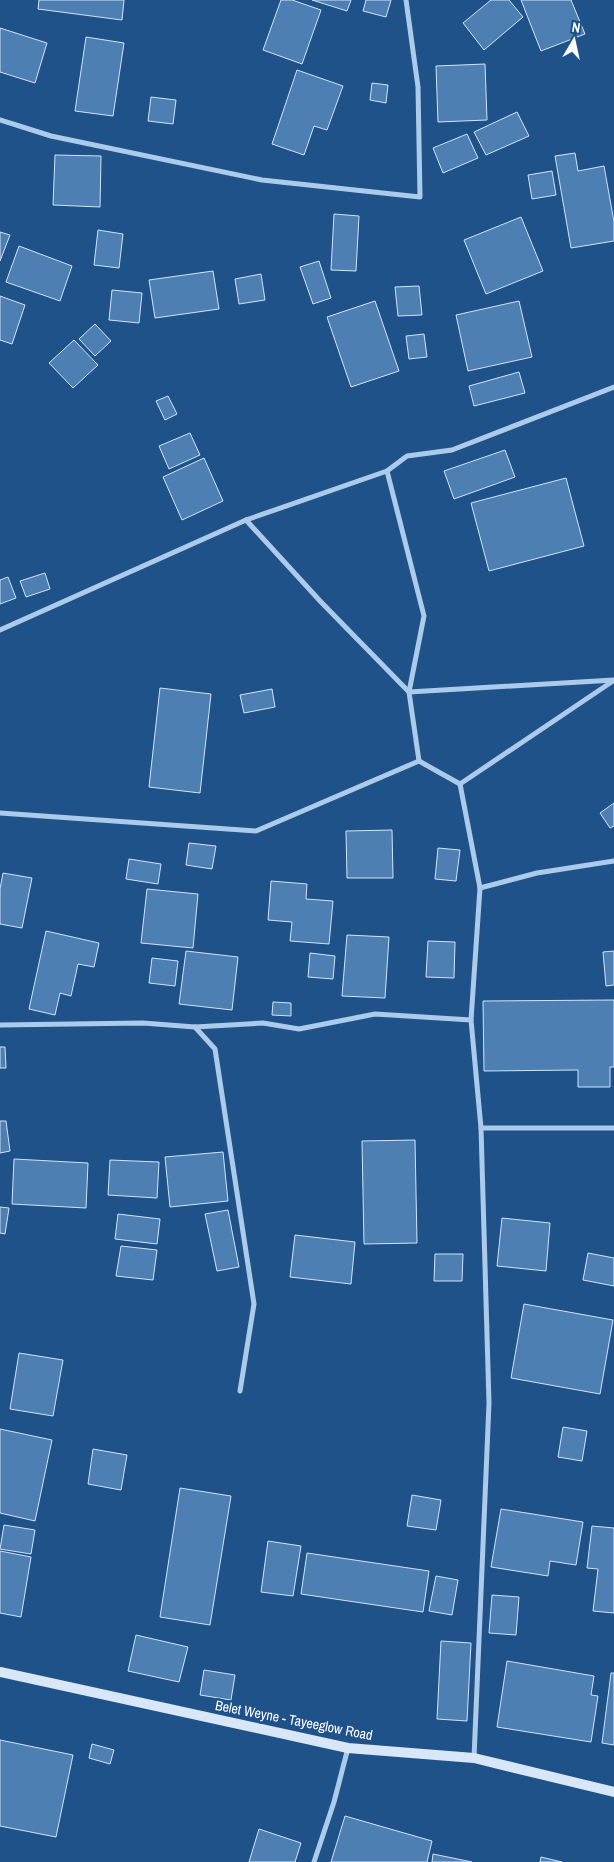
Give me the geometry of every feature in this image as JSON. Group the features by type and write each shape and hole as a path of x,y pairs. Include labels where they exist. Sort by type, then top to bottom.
{"main road":[{"name":"Belet Weyne - Tayeeglow Road","path":"0,1672 348,1748 474,1758 614,1792"}],"street":[{"path":"0,120 51,136 262,180 420,197 418,88 406,0"},
{"path":"0,630 246,520 387,471 407,456 452,450 614,387"},
{"path":"387,471 424,616 409,692 419,761"},
{"path":"246,520 409,692 614,680"},
{"path":"460,784 614,680"},
{"path":"419,761 460,784 480,888 471,1020 481,1128 489,1404 474,1758"},
{"path":"0,813 256,831 419,761"},
{"path":"480,888 537,873 614,860"},
{"path":"0,1025 143,1023 194,1027 263,1023 299,1029 374,1014 471,1020"},
{"path":"194,1027 215,1049 254,1304 240,1390"},
{"path":"481,1128 614,1128"},
{"path":"314,1862 334,1802 348,1748"}],"building":[{"path":"39,0 124,0 122,20 38,9"},
{"path":"281,0 292,0 321,10 302,64 263,50"},
{"path":"312,0 351,0 347,11"},
{"path":"366,0 391,0 386,17 363,11"},
{"path":"491,0 509,0 523,17 484,50 463,23"},
{"path":"521,0 571,0 585,34 541,51"},
{"path":"0,28 47,43 35,83 0,72"},
{"path":"86,37 124,43 113,116 75,111"},
{"path":"485,64 487,120 438,122 436,66"},
{"path":"297,70 343,86 327,130 314,126 304,155 272,144"},
{"path":"372,83 388,85 386,103 370,100"},
{"path":"151,97 176,100 173,124 148,121"},
{"path":"517,112 529,136 486,155 474,132"},
{"path":"467,134 478,158 443,173 433,148"},
{"path":"575,153 578,171 604,166 614,222 614,241 571,248 555,156"},
{"path":"55,155 101,156 100,207 53,205"},
{"path":"552,171 556,195 532,199 528,175"},
{"path":"334,214 359,216 356,271 331,270"},
{"path":"521,217 543,271 486,294 464,240"},
{"path":"98,230 123,234 119,268 94,265"},
{"path":"0,232 10,235 0,261"},
{"path":"19,246 72,266 60,301 6,282"},
{"path":"319,261 331,298 313,304 300,267"},
{"path":"213,271 219,309 155,318 149,280"},
{"path":"261,274 265,300 239,304 235,279"},
{"path":"419,286 422,315 398,316 395,287"},
{"path":"112,290 142,293 139,323 109,320"},
{"path":"0,296 25,305 12,344 0,340"},
{"path":"375,301 399,371 351,387 327,317"},
{"path":"519,301 532,357 468,371 456,315"},
{"path":"95,324 111,341 95,356 79,339"},
{"path":"424,334 427,357 409,359 406,336"},
{"path":"74,340 98,365 73,388 49,363"},
{"path":"519,372 525,393 474,406 469,386"},
{"path":"168,396 177,414 165,420 156,401"},
{"path":"190,433 200,455 169,469 159,446"},
{"path":"505,450 515,477 454,499 444,471"},
{"path":"204,458 223,501 182,520 163,477"},
{"path":"566,478 584,546 489,571 471,503"},
{"path":"45,573 50,589 26,597 20,581"},
{"path":"8,577 16,598 0,604 0,580"},
{"path":"160,688 211,694 200,793 149,787"},
{"path":"272,689 275,707 244,713 240,695"},
{"path":"614,803 614,826 610,828 600,813"},
{"path":"392,830 393,878 347,878 346,831"},
{"path":"189,843 216,846 212,869 186,865"},
{"path":"438,848 460,850 456,881 435,879"},
{"path":"129,859 161,864 158,884 126,879"},
{"path":"3,873 32,878 22,928 0,924 0,889"},
{"path":"271,881 307,884 306,899 333,901 329,944 290,941 292,922 268,920"},
{"path":"147,889 198,894 193,948 141,943"},
{"path":"46,931 99,943 94,967 78,964 71,996 60,993 55,1015 29,1009"},
{"path":"347,935 389,937 385,998 342,996"},
{"path":"428,941 455,942 454,978 426,977"},
{"path":"186,951 238,957 232,1010 179,1004"},
{"path":"614,951 614,985 606,986 603,952"},
{"path":"310,953 335,956 333,979 308,977"},
{"path":"152,958 178,961 175,986 149,983"},
{"path":"614,1000 614,1067 610,1067 610,1087 578,1087 578,1070 484,1071 483,1001"},
{"path":"273,1002 291,1003 291,1016 272,1015"},
{"path":"0,1047 5,1047 6,1068 0,1068"},
{"path":"0,1121 6,1121 10,1151 0,1153"},
{"path":"415,1140 417,1243 364,1244 362,1141"},
{"path":"223,1152 228,1201 170,1207 165,1157"},
{"path":"14,1159 88,1163 86,1208 12,1204"},
{"path":"110,1160 159,1162 157,1198 108,1195"},
{"path":"0,1207 9,1208 5,1234 0,1233"},
{"path":"228,1210 239,1267 217,1271 205,1214"},
{"path":"118,1214 160,1219 157,1244 115,1239"},
{"path":"502,1218 550,1223 546,1271 497,1266"},
{"path":"295,1235 355,1242 351,1284 290,1277"},
{"path":"121,1246 157,1250 153,1280 116,1276"},
{"path":"588,1253 614,1258 614,1286 583,1280"},
{"path":"435,1254 463,1254 462,1281 434,1281"},
{"path":"524,1304 613,1320 600,1394 511,1378"},
{"path":"19,1353 63,1360 53,1416 10,1409"},
{"path":"563,1427 587,1431 582,1461 558,1457"},
{"path":"0,1429 52,1440 35,1521 0,1513"},
{"path":"93,1449 127,1455 121,1490 88,1484"},
{"path":"180,1488 231,1496 210,1625 160,1617"},
{"path":"412,1495 441,1500 436,1530 407,1526"},
{"path":"501,1509 583,1522 576,1565 550,1561 548,1576 491,1567"},
{"path":"4,1525 35,1530 31,1554 0,1549"},
{"path":"592,1526 614,1528 614,1613 593,1611 598,1569 587,1568"},
{"path":"268,1541 301,1546 293,1596 261,1592"},
{"path":"0,1551 31,1557 21,1617 0,1613"},
{"path":"307,1553 429,1571 423,1612 301,1594"},
{"path":"436,1576 458,1580 452,1615 429,1611"},
{"path":"492,1595 519,1597 516,1635 489,1633"},
{"path":"136,1635 188,1647 179,1682 128,1671"},
{"path":"441,1641 471,1643 467,1721 437,1719"},
{"path":"507,1661 594,1676 591,1695 598,1696 591,1742 497,1727"},
{"path":"204,1670 235,1675 231,1700 200,1695"},
{"path":"611,1673 614,1673 614,1745 602,1743"},
{"path":"0,1740 73,1755 56,1837 0,1826"},
{"path":"92,1744 114,1750 110,1764 89,1758"},
{"path":"345,1816 432,1841 427,1862 331,1862"},
{"path":"259,1829 301,1843 295,1862 249,1862"},
{"path":"433,1854 472,1862 432,1862"},
{"path":"541,1857 562,1862 540,1862"}]}
